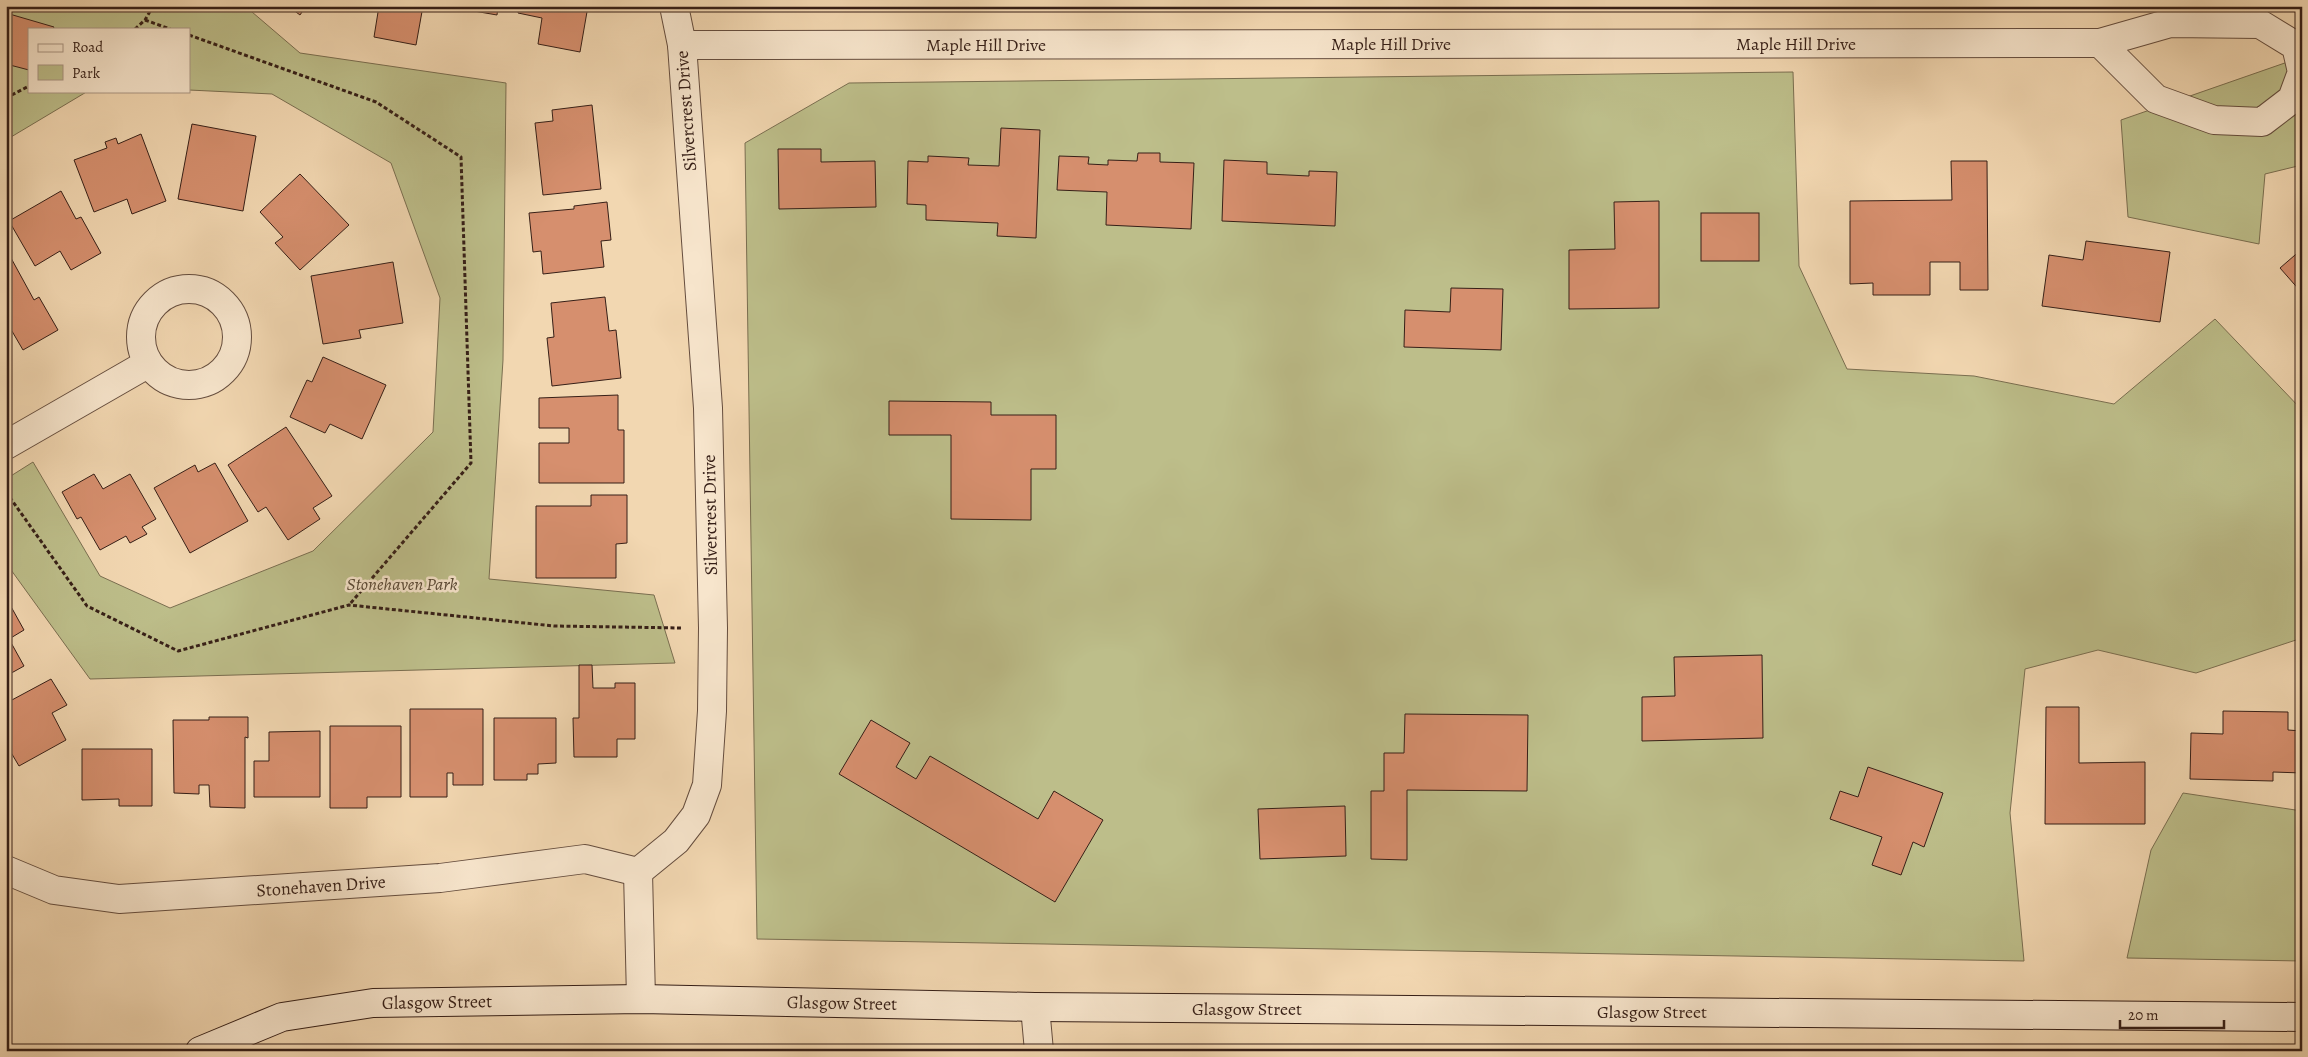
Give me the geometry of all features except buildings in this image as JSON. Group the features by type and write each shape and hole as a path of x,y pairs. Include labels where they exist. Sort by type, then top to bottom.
{"street":[{"name":"Silvercrest Drive","path":"638,872 676,841 696,815 707,785 712,712 713,628 708,408 682,45 674,6"},
{"name":"Maple Hill Drive","path":"682,45 2100,43 2170,23 2260,24 2296,46 2302,72 2292,99 2262,122 2214,120 2156,99 2100,43"},
{"path":"6,445 147,364"},
{"name":"Stonehaven Drive","path":"6,870 54,890 119,899 440,878 585,859 638,872"},
{"path":"638,872 641,999"},
{"name":"Glasgow Street","path":"200,1051 282,1017 373,1003 641,999 1035,1007 2302,1017"},
{"path":"1035,1007 1039,1051"}],"path":[{"path":"136,28 145,20 153,6"},
{"path":"145,20 167,28"},
{"path":"190,35 376,102 462,157 471,463 349,605"},
{"path":"6,98 28,87"},
{"path":"6,492 87,606 178,651 349,605 554,626 713,628"}],"green space":[{"name":"Stonehaven Park","path":"6,6 245,6 300,53 506,83 503,360 489,579 654,595 675,663 90,679 6,563 6,479 33,462 100,576 170,608 313,551 433,432 440,298 391,163 272,94 190,90 190,28 28,28 28,92 86,92 6,140"},
{"path":"2302,57 2302,165 2265,174 2259,244 2128,217 2121,120"},
{"path":"1793,72 1799,266 1847,369 1974,376 2114,404 2215,319 2302,410 2302,644 2296,640 2196,673 2098,650 2025,669 2010,813 2024,961 757,939 745,143 849,83"},
{"path":"2183,793 2302,811 2302,961 2127,958 2151,850"}]}
